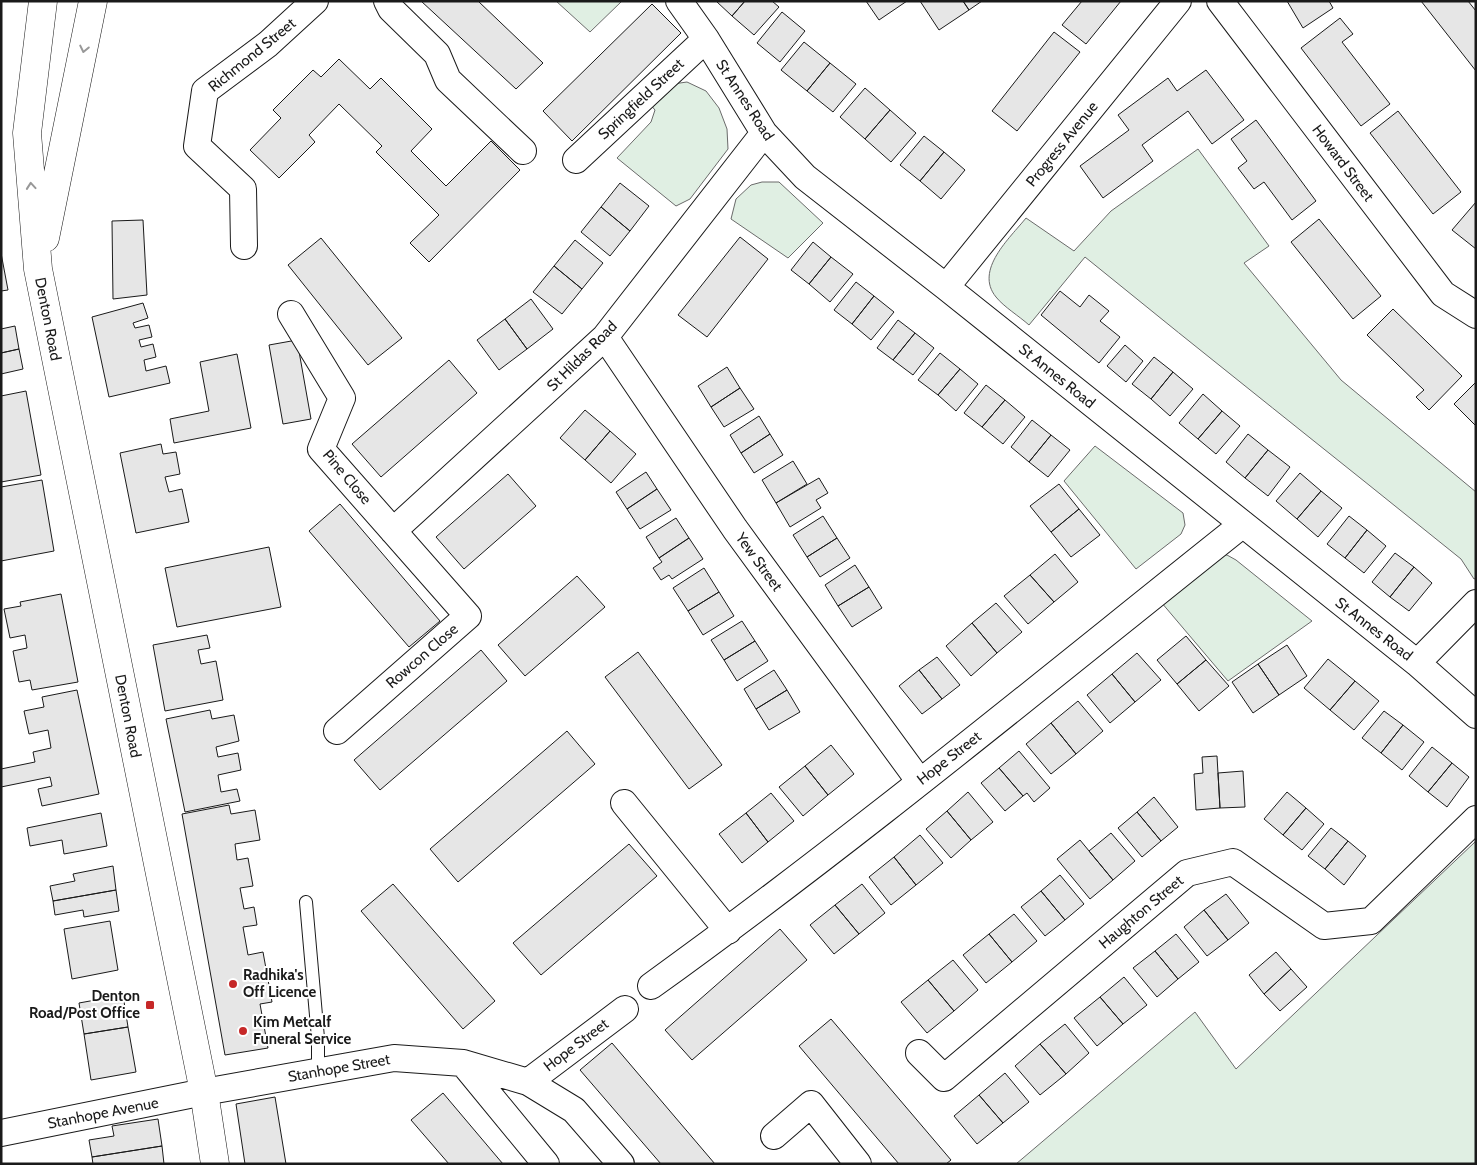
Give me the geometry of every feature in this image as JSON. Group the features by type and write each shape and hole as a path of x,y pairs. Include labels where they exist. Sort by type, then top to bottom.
{"highway":[{"name":"Denton Road","path":"43,1 27,133 38,269 204,1092 215,1164"},
{"name":"Denton Road","path":"38,269 94,1"}],"street":[{"name":"Richmond Street","path":"244,246 243,189 197,146 205,91 268,44 315,1"},
{"path":"387,1 391,9 437,54 448,80 523,151"},
{"name":"St Annes Road","path":"679,1 706,39 764,133 805,178 1417,663 1476,715"},
{"name":"Progress Avenue","path":"946,288 1178,1"},
{"name":"Howard Street","path":"1220,1 1443,294 1476,315"},
{"name":"Springfield Street","path":"576,160 706,39"},
{"name":"St Hildas Road","path":"393,531 605,337 764,133"},
{"name":"Pine Close","path":"292,314 342,398 321,449 393,531"},
{"name":"Yew Street","path":"605,337 735,529 920,782"},
{"name":"Hope Street","path":"651,986 728,931 920,782 1243,524"},
{"name":"Rowcon Close","path":"337,731 468,616 393,531"},
{"path":"1417,663 1476,602"},
{"path":"624,803 728,931"},
{"name":"Haughton Street","path":"920,1053 944,1078 1187,873 1233,862 1324,926 1371,921 1476,819"},
{"name":"Hope Street","path":"528,1082 625,1008"},
{"name":"Stanhope Street","path":"204,1092 394,1058 463,1063 528,1082 574,1110 620,1164"},
{"path":"463,1063 546,1164"},
{"name":"Stanhope Avenue","path":"1,1133 204,1092"},
{"path":"774,1136 811,1104 858,1164"}],"lane":[{"path":"306,902 318,1038 318,1072"}],"green space":[{"path":"556,1 622,1 590,32"},
{"path":"687,82 706,91 719,108 727,129 728,149 690,199 676,206 617,158 651,122 655,110 650,104 673,84"},
{"path":"1198,149 1269,246 1244,263 1341,380 1476,492 1476,578 1474,579 1461,559 1085,257 1029,325 996,297 990,287 989,276 992,265 1004,245 1026,218 1074,251 1111,211"},
{"path":"762,182 779,182 823,223 788,258 731,219 736,199 751,185"},
{"path":"1095,446 1183,513 1185,525 1181,534 1136,569 1064,481"},
{"path":"1218,555 1227,555 1236,560 1312,621 1228,681 1161,602"},
{"path":"1476,841 1476,1164 1016,1164 1195,1012 1236,1069"}],"building":[{"path":"421,1 478,1 543,63 516,89"},
{"path":"716,1 745,1 732,16"},
{"path":"745,1 772,1 779,7 754,35 732,16"},
{"path":"866,1 907,1 879,20"},
{"path":"920,1 963,1 969,10 939,30"},
{"path":"963,1 982,1 969,10"},
{"path":"1082,1 1121,1 1086,44 1062,25"},
{"path":"1287,1 1329,1 1333,8 1303,28"},
{"path":"1421,1 1468,1 1476,11 1476,71"},
{"path":"652,4 681,33 572,141 543,111"},
{"path":"782,12 805,31 780,62 757,43"},
{"path":"1340,18 1353,34 1342,42 1390,104 1361,126 1301,48"},
{"path":"1054,32 1080,52 1017,131 992,111"},
{"path":"804,42 830,63 807,91 781,70"},
{"path":"339,59 370,89 381,78 432,129 411,151 446,186 491,141 520,170 429,262 410,243 439,215 376,152 382,146 339,104 309,135 315,142 279,178 250,150 281,118 273,110 313,70 321,77"},
{"path":"830,63 856,84 833,112 807,91"},
{"path":"1206,70 1244,120 1212,144 1188,111 1142,145 1153,161 1103,198 1080,166 1129,130 1118,115 1168,78 1177,91"},
{"path":"865,88 890,110 865,139 840,117"},
{"path":"890,110 916,133 891,162 865,139"},
{"path":"1398,111 1461,192 1433,214 1370,133"},
{"path":"1256,120 1316,201 1292,220 1264,182 1254,189 1238,168 1247,161 1231,139"},
{"path":"924,136 944,152 920,181 900,165"},
{"path":"944,152 965,170 941,199 920,181"},
{"path":"620,183 649,206 630,231 601,207"},
{"path":"1476,202 1476,249 1452,230"},
{"path":"601,207 630,231 610,256 581,232"},
{"path":"1319,219 1381,296 1353,319 1291,242"},
{"path":"143,220 147,295 113,299 112,221"},
{"path":"740,237 768,259 707,337 678,315"},
{"path":"321,238 402,338 368,365 288,265"},
{"path":"575,240 603,263 582,289 554,266"},
{"path":"813,242 831,257 809,284 791,270"},
{"path":"1,253 8,290 1,291"},
{"path":"831,257 853,274 830,302 809,284"},
{"path":"554,266 582,289 562,314 533,292"},
{"path":"856,282 874,296 852,324 834,310"},
{"path":"1060,291 1080,307 1089,295 1109,311 1100,321 1120,337 1099,363 1041,315"},
{"path":"874,296 894,312 871,340 852,324"},
{"path":"531,299 553,329 527,349 505,319"},
{"path":"143,303 148,318 133,323 135,328 149,325 152,337 139,340 141,347 153,344 156,357 144,360 146,371 166,366 170,383 109,397 92,317"},
{"path":"1393,309 1462,376 1429,410 1416,397 1424,390 1367,335"},
{"path":"505,319 527,349 499,370 477,340"},
{"path":"898,320 915,333 893,360 877,348"},
{"path":"15,326 19,349 1,353 1,329"},
{"path":"915,333 934,348 913,375 893,360"},
{"path":"297,340 311,419 283,424 269,345"},
{"path":"1125,345 1143,361 1126,382 1107,366"},
{"path":"19,349 23,369 1,374 1,353"},
{"path":"940,353 960,369 938,395 918,380"},
{"path":"237,354 251,428 174,443 170,419 209,411 200,362"},
{"path":"1154,357 1173,372 1151,399 1132,384"},
{"path":"449,360 477,393 381,477 352,444"},
{"path":"727,367 740,388 711,407 698,386"},
{"path":"960,369 978,384 956,411 938,395"},
{"path":"1173,372 1193,389 1170,416 1151,399"},
{"path":"1476,382 1476,425 1475,425 1454,404"},
{"path":"986,385 1005,400 982,427 964,413"},
{"path":"740,388 754,409 724,427 711,407"},
{"path":"26,391 41,475 1,482 1,396"},
{"path":"1203,394 1222,411 1198,439 1179,423"},
{"path":"1005,400 1025,417 1003,444 982,427"},
{"path":"585,410 610,431 585,460 560,438"},
{"path":"1222,411 1240,426 1216,454 1198,439"},
{"path":"759,416 770,434 741,453 730,435"},
{"path":"1032,420 1051,435 1029,462 1011,447"},
{"path":"610,431 636,454 611,483 585,460"},
{"path":"770,434 783,455 754,473 741,453"},
{"path":"1248,434 1268,450 1245,478 1226,462"},
{"path":"1051,435 1070,450 1048,477 1029,462"},
{"path":"161,444 163,454 176,452 180,474 165,477 169,492 182,489 189,522 136,533 120,453"},
{"path":"1268,450 1290,467 1268,496 1245,478"},
{"path":"793,461 807,484 776,503 762,480"},
{"path":"646,472 657,489 627,509 616,492"},
{"path":"1300,473 1321,491 1297,519 1276,501"},
{"path":"508,474 536,506 464,569 436,537"},
{"path":"819,478 828,493 816,500 821,508 790,527 776,503"},
{"path":"42,480 54,551 1,561 1,487"},
{"path":"1059,484 1079,509 1051,532 1030,506"},
{"path":"657,489 671,510 640,529 627,509"},
{"path":"1321,491 1342,508 1318,537 1297,519"},
{"path":"340,504 440,621 409,647 309,531"},
{"path":"1079,509 1100,535 1071,557 1051,532"},
{"path":"823,516 837,538 807,557 793,535"},
{"path":"1349,516 1367,530 1345,558 1327,544"},
{"path":"676,518 689,538 659,558 646,537"},
{"path":"1367,530 1386,546 1364,573 1345,558"},
{"path":"689,538 703,559 672,579 669,575 661,580 653,568 662,562 659,558"},
{"path":"837,538 850,558 820,577 807,557"},
{"path":"269,547 281,607 177,627 165,568"},
{"path":"1395,553 1414,567 1390,597 1372,582"},
{"path":"1055,554 1078,582 1054,602 1030,575"},
{"path":"855,565 869,587 838,606 825,585"},
{"path":"1414,567 1432,583 1409,611 1390,597"},
{"path":"704,568 719,592 688,611 673,588"},
{"path":"1030,575 1054,602 1028,624 1004,596"},
{"path":"577,576 605,607 525,676 498,645"},
{"path":"869,587 882,608 852,627 838,606"},
{"path":"719,592 734,616 703,635 688,611"},
{"path":"61,594 78,682 32,690 30,680 19,682 13,651 27,648 25,635 10,638 4,609 21,606 20,602"},
{"path":"996,603 1022,632 997,653 972,623"},
{"path":"742,621 755,641 724,660 711,640"},
{"path":"972,623 997,653 971,676 946,646"},
{"path":"207,635 210,648 198,650 201,664 216,661 223,700 165,711 153,645"},
{"path":"1186,636 1206,660 1177,684 1157,660"},
{"path":"755,641 768,661 737,681 724,660"},
{"path":"1287,645 1307,676 1279,695 1258,664"},
{"path":"481,650 507,681 380,790 354,760"},
{"path":"638,652 722,765 689,789 605,677"},
{"path":"1137,653 1161,680 1135,702 1112,674"},
{"path":"937,657 960,685 942,699 919,670"},
{"path":"1328,659 1355,681 1330,710 1304,688"},
{"path":"1206,660 1229,686 1199,711 1177,684"},
{"path":"1258,664 1279,695 1253,713 1232,682"},
{"path":"774,670 787,690 756,709 744,689"},
{"path":"919,670 942,699 922,714 899,686"},
{"path":"1112,674 1135,702 1110,723 1087,695"},
{"path":"1355,681 1379,701 1354,730 1330,710"},
{"path":"77,690 99,794 42,806 38,789 52,786 50,777 1,787 1,769 35,762 33,752 51,748 48,730 29,734 24,711 44,707 42,697"},
{"path":"787,690 800,712 769,730 756,709"},
{"path":"1078,701 1103,731 1076,754 1051,723"},
{"path":"210,710 212,719 234,715 239,741 216,747 218,757 238,753 241,770 218,775 221,792 237,789 240,801 185,812 166,719"},
{"path":"1384,711 1403,725 1381,753 1362,738"},
{"path":"1051,723 1076,754 1051,774 1026,744"},
{"path":"1403,725 1424,742 1402,770 1381,753"},
{"path":"567,731 595,764 458,882 430,849"},
{"path":"831,745 854,774 828,795 805,766"},
{"path":"1432,747 1452,763 1428,792 1409,776"},
{"path":"1019,751 1050,788 1034,802 1027,793 1023,796 999,768"},
{"path":"1217,756 1220,808 1196,810 1194,774 1203,773 1202,757"},
{"path":"1452,763 1469,777 1447,807 1428,792"},
{"path":"805,766 828,795 803,816 779,787"},
{"path":"999,768 1023,796 1005,811 981,783"},
{"path":"1243,771 1245,807 1220,808 1218,773"},
{"path":"968,792 993,822 971,840 947,811"},
{"path":"1287,792 1306,808 1283,835 1264,819"},
{"path":"771,793 794,821 768,842 746,813"},
{"path":"1154,797 1178,827 1161,841 1137,812"},
{"path":"229,805 231,814 255,810 260,840 235,844 237,860 248,858 253,886 240,888 244,909 254,907 257,925 243,927 248,955 263,952 272,1002 260,1004 268,1048 225,1055 182,814"},
{"path":"1306,808 1324,824 1302,850 1283,835"},
{"path":"947,811 971,840 951,858 926,829"},
{"path":"1137,812 1161,841 1142,857 1118,828"},
{"path":"101,813 107,846 64,854 62,840 30,846 27,828"},
{"path":"746,813 768,842 742,863 719,834"},
{"path":"1331,828 1348,841 1325,869 1308,856"},
{"path":"1111,833 1135,861 1113,880 1089,851"},
{"path":"920,835 943,863 916,885 894,857"},
{"path":"1080,840 1113,880 1090,899 1057,859"},
{"path":"1348,841 1366,856 1344,885 1325,869"},
{"path":"629,844 657,876 541,975 513,943"},
{"path":"894,857 916,885 891,905 869,877"},
{"path":"113,866 116,890 53,901 50,886 75,881 73,874"},
{"path":"1060,875 1084,904 1065,920 1041,891"},
{"path":"393,884 495,1001 463,1029 361,911"},
{"path":"862,884 885,913 859,934 835,905"},
{"path":"116,890 119,911 84,917 83,910 55,915 53,901"},
{"path":"1041,891 1065,920 1045,936 1021,907"},
{"path":"1226,894 1249,923 1228,940 1204,910"},
{"path":"835,905 859,934 834,954 810,925"},
{"path":"1204,910 1228,940 1207,956 1184,927"},
{"path":"1014,914 1037,941 1012,962 989,934"},
{"path":"110,921 118,970 72,979 64,929"},
{"path":"780,929 807,960 692,1060 665,1030"},
{"path":"989,934 1012,962 986,983 963,955"},
{"path":"1176,934 1199,962 1178,979 1155,951"},
{"path":"1155,951 1178,979 1157,997 1133,968"},
{"path":"1276,952 1291,969 1264,994 1249,975"},
{"path":"953,960 978,990 954,1011 928,980"},
{"path":"1291,969 1307,987 1280,1011 1264,994"},
{"path":"1124,977 1147,1005 1123,1024 1100,997"},
{"path":"928,980 954,1011 927,1033 901,1002"},
{"path":"123,995 128,1027 84,1034 79,1003"},
{"path":"1100,997 1123,1024 1097,1046 1074,1018"},
{"path":"831,1019 951,1160 946,1164 899,1164 799,1046"},
{"path":"1065,1024 1089,1053 1066,1074 1040,1044"},
{"path":"128,1027 136,1072 91,1080 84,1034"},
{"path":"612,1043 715,1164 661,1164 580,1070"},
{"path":"1040,1044 1066,1074 1040,1095 1015,1066"},
{"path":"1005,1073 1029,1102 1003,1123 979,1095"},
{"path":"443,1093 503,1164 449,1164 411,1120"},
{"path":"979,1095 1003,1123 977,1144 954,1116"},
{"path":"275,1097 286,1164 245,1164 236,1104"},
{"path":"158,1119 162,1146 92,1157 89,1140 114,1136 112,1126"},
{"path":"162,1146 164,1164 93,1164 92,1157"}],"place":[{"name":"Radhika's Off Licence","path":"233,984"},
{"name":"Denton Road/Post Office","path":"150,1005"},
{"name":"Kim Metcalf Funeral Service","path":"243,1031"}]}
